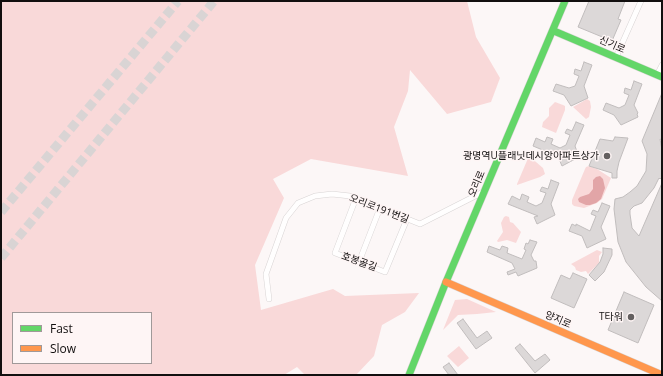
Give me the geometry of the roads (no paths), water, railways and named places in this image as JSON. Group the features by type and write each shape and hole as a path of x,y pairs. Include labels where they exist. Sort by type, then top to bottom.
{"main road":[{"name":"오리로","path":"409,375 446,282 566,1"},
{"name":"신기로","path":"554,31 660,76"},
{"name":"양지로","path":"446,282 662,375"}],"street":[{"path":"616,58 641,1"},
{"path":"660,76 662,64"},
{"name":"오리로191번길","path":"269,298 266,274 286,218 296,204 315,196 332,194 350,196 420,224 485,190"},
{"name":"호봉골길","path":"356,198 335,253 385,272 407,219"},
{"path":"359,262 380,208"}],"tunnel":[{"path":"1,212 178,1"},
{"path":"1,258 214,1"}],"place":[{"name":"광명역U플래닛데시앙아파트상가","path":"607,156"},
{"name":"T타워","path":"631,317"}]}
